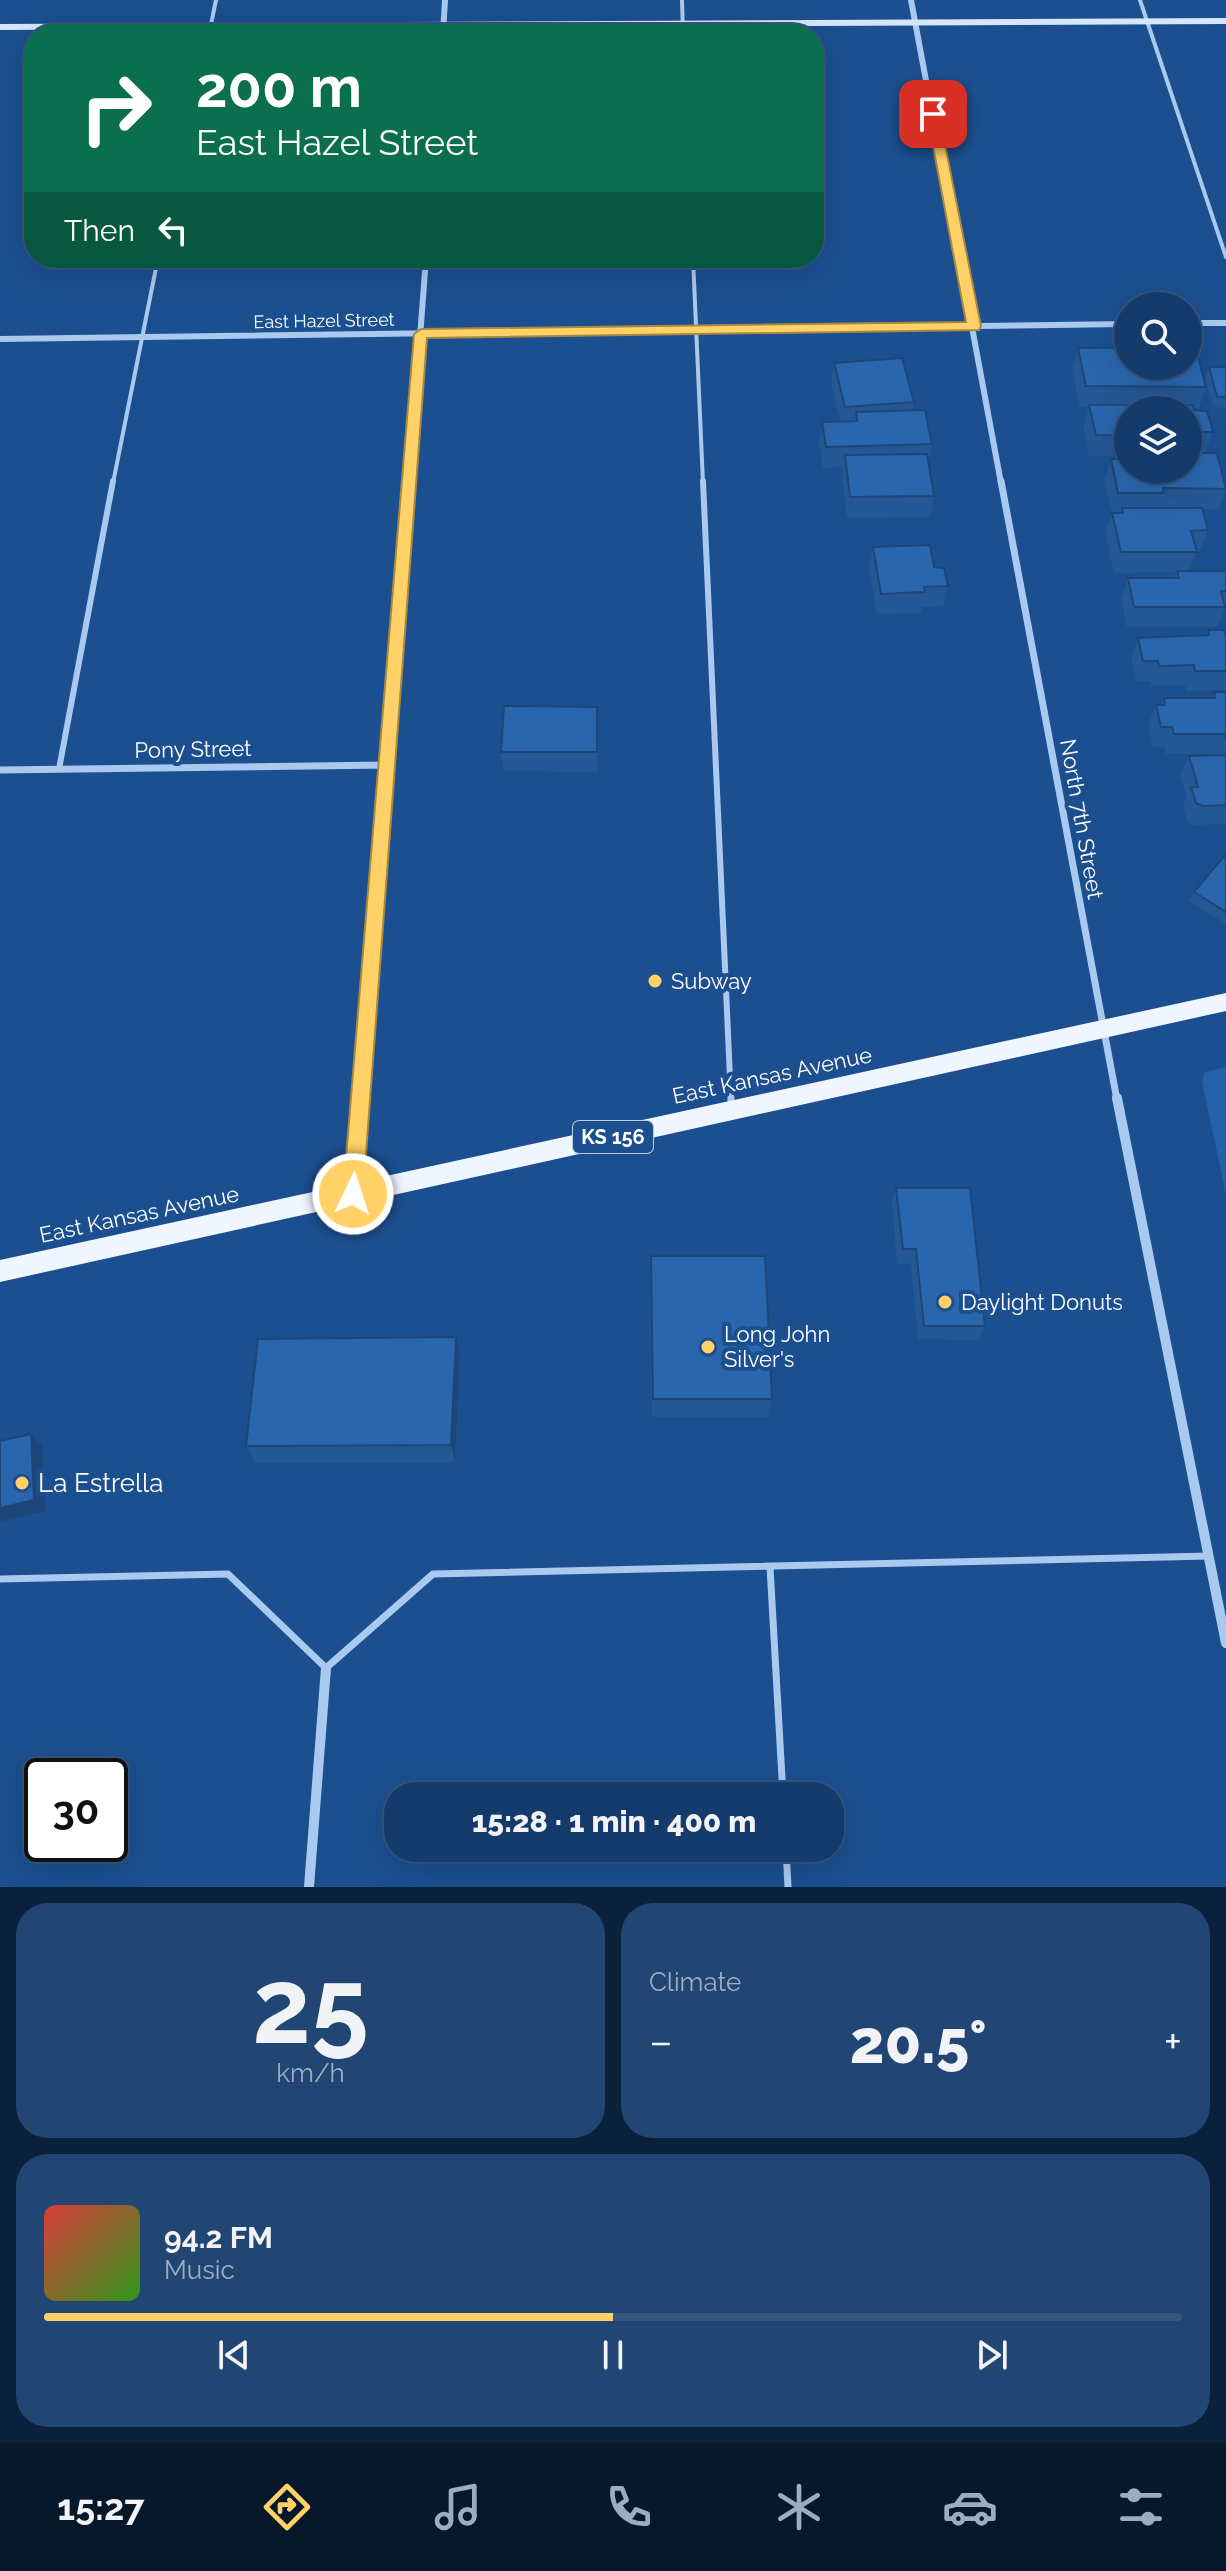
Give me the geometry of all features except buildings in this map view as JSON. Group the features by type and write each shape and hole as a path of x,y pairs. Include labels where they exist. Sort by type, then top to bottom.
{"main road":[{"name":"East Kansas Avenue","path":"0,1271 1226,1002"}],"street":[{"path":"444,24 445,0"},
{"name":"North 7th Street","path":"911,0 1103,1030 1226,1643"},
{"path":"824,25 1226,21"},
{"path":"0,27 24,27"},
{"path":"353,1194 425,268"},
{"path":"1202,323 1226,323"},
{"name":"East Hazel Street","path":"0,339 1114,324"},
{"name":"Pony Street","path":"0,770 386,765"},
{"path":"309,1887 326,1668"}],"lane":[{"path":"211,24 216,0"},
{"path":"682,0 683,24"},
{"path":"1140,0 1226,257"},
{"path":"59,769 156,268"},
{"path":"693,268 731,1111"},
{"path":"0,1579 228,1574 326,1668 433,1574 1209,1556"},
{"path":"770,1567 782,1782"},
{"path":"787,1862 788,1887"}],"shaded area":[{"path":"1226,1067 1226,1194 1202,1082 1204,1072"}],"place":[{"name":"Subway","path":"655,981"},
{"name":"Daylight Donuts","path":"945,1302"},
{"name":"Long John Silver's","path":"708,1347"},
{"name":"La Estrella","path":"22,1483"}],"route":[{"path":"353,1194 421,334 974,326 933,114"}]}
